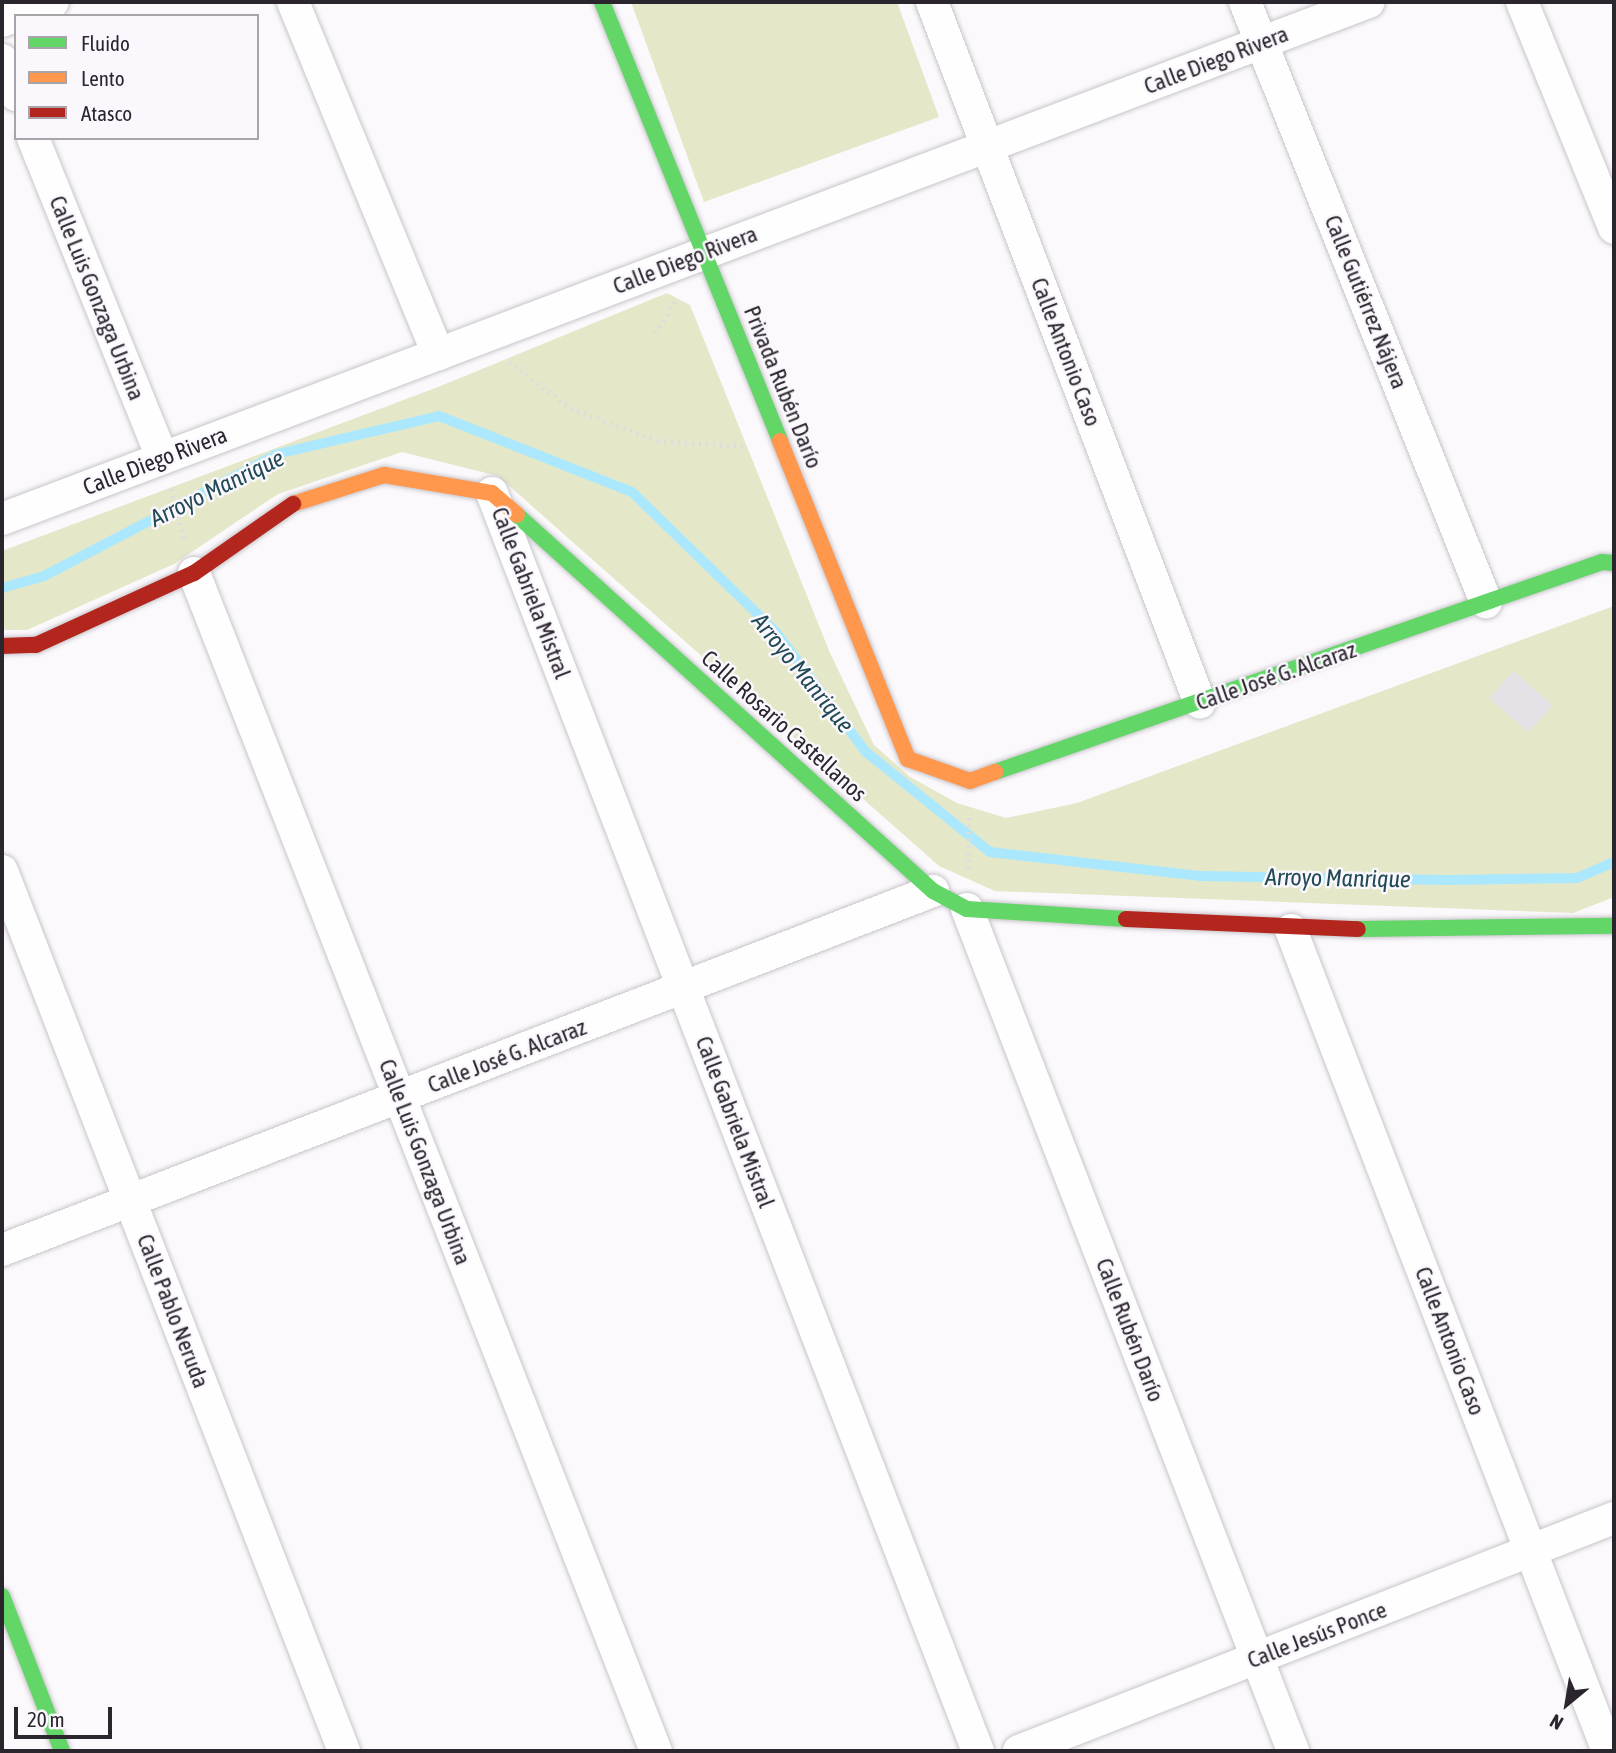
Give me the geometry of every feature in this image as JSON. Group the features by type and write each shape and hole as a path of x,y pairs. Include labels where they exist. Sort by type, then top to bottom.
{"street":[{"path":"20,14 52,2"},
{"path":"293,2 438,354"},
{"name":"Privada Rubén Darío","path":"602,2 908,759 938,770"},
{"name":"Calle Antonio Caso","path":"932,2 1200,703"},
{"name":"Calle Gutiérrez Nájera","path":"1245,2 1486,602"},
{"name":"Calle Diego Rivera","path":"2,519 166,472 438,354 1369,2"},
{"path":"1522,2 1614,228"},
{"path":"2,60 14,90"},
{"name":"Calle Luis Gonzaga Urbina","path":"34,140 166,472"},
{"path":"2,646 36,645 194,573 283,507 384,475 492,493"},
{"name":"Calle Rosario Castellanos","path":"492,493 933,891 967,909 1291,930 1614,926"},
{"name":"Calle Gabriela Mistral","path":"492,493 978,1751"},
{"name":"Calle José G. Alcaraz","path":"938,770 971,781 1602,562 1614,563"},
{"name":"Calle Luis Gonzaga Urbina","path":"194,573 656,1751"},
{"name":"Calle Pablo Neruda","path":"2,871 345,1751"},
{"name":"Calle José G. Alcaraz","path":"2,1250 933,891"},
{"name":"Calle Rubén Darío","path":"967,909 1293,1751"},
{"name":"Calle Antonio Caso","path":"1291,930 1608,1751"},
{"name":"Calle Jesús Ponce","path":"1019,1751 1614,1518"},
{"path":"2,1597 62,1751"}],"path":[{"path":"478,339 571,408 657,441 783,448"},
{"path":"166,472 181,527"},
{"path":"968,860 969,810"}],"green space":[{"path":"631,2 897,2 939,117 704,202"},
{"path":"667,293 690,305 830,653 874,745 910,777 957,803 1006,818 1077,803 1614,606 1614,897 1573,913 995,891 939,866 498,476 402,452 278,494 174,564 27,630 2,630 2,551 438,387"}],"building":[{"path":"1513,671 1552,705 1529,732 1489,698"}],"waterway":[{"name":"Arroyo Manrique","path":"2,588 44,576 277,454 439,416 632,492 775,631 866,752 990,852 1200,876 1448,880 1577,878 1614,862"}],"traffic: fast":[{"path":"602,2 780,441"},
{"path":"517,515 933,891 967,909 1126,919"},
{"path":"995,772 1602,562 1614,563"},
{"path":"1358,929 1614,926"},
{"path":"2,1596 62,1751"}],"traffic: slow":[{"path":"780,441 908,759 970,781 995,772"},
{"path":"293,504 384,475 492,493 517,515"}],"traffic: jam":[{"path":"2,646 36,645 194,573 293,504"},
{"path":"1126,919 1358,929"}]}
